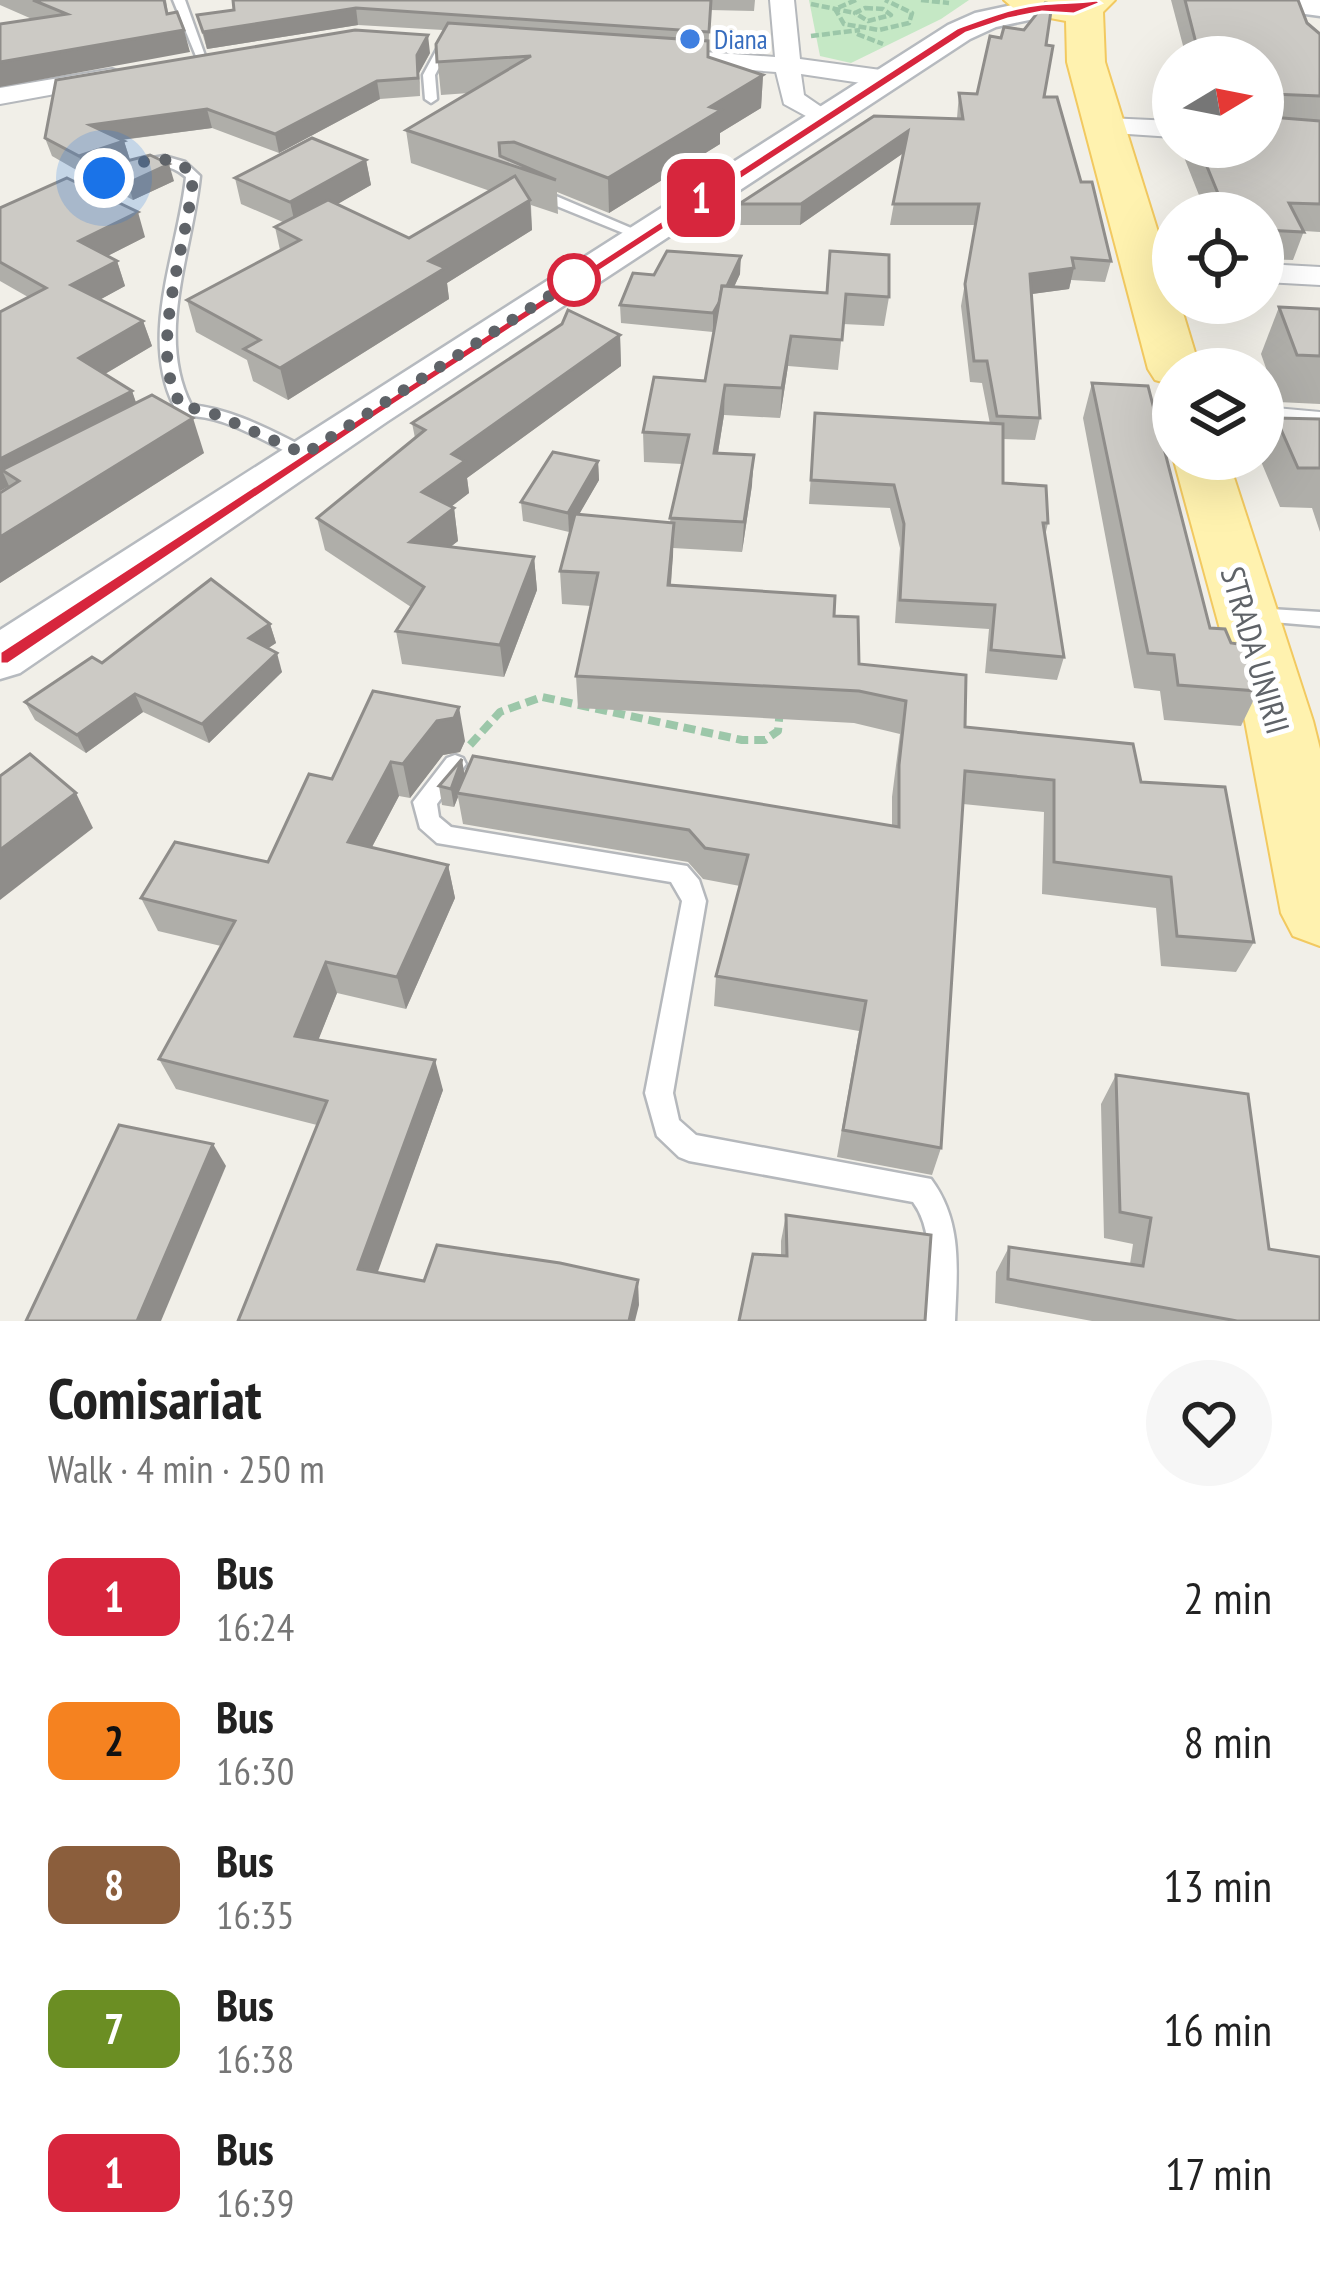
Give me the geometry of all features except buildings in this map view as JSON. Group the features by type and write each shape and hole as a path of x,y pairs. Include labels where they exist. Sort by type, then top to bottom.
{"main road":[{"path":"0,658 305,454 826,119 889,63 998,0"},
{"path":"1268,0 1320,7"},
{"path":"962,18 1070,4 1107,126 1152,247"},
{"name":"STRADA UNIRII","path":"1206,480 1279,721 1320,907"}],"street":[{"path":"793,1 787,65 793,98 826,119"},
{"path":"633,54 787,65 889,63"},
{"path":"0,96 144,71"},
{"path":"1107,126 1152,128"},
{"path":"1284,274 1320,276"},
{"path":"1284,420 1320,423"},
{"path":"1279,721 1320,786"}],"lane":[{"path":"179,0 205,61"},
{"path":"431,99 429,75 447,41"},
{"path":"39,208 138,162 169,160 187,167 193,176 167,355 171,392 183,407"},
{"path":"510,183 643,236"},
{"path":"146,423 183,407 205,410 305,454"},
{"path":"1247,615 1320,619"},
{"path":"455,764 425,802 428,821 445,836 678,874 690,887 694,901 659,1093 667,1127 689,1147 921,1189 933,1202 942,1224 940,1321"}],"path":[{"path":"836,9 856,0"},
{"path":"877,8 883,0 907,8 911,20"},
{"path":"921,0 962,18"},
{"path":"793,1 855,13 872,22 891,15"},
{"path":"855,13 877,8 911,20"},
{"path":"836,9 838,20 859,31 889,63"},
{"path":"810,36 891,29 911,20"},
{"path":"455,764 494,714 519,699 542,698 742,740 765,740 778,730 780,707"}],"green space":[{"path":"809,0 969,0 851,63 820,56"}],"bus line":[{"name":"1","path":"0,658 371,411 962,31 1004,15 1042,8 1074,10 1097,0"}],"place":[{"name":"Diana","path":"690,39"}],"route":[{"path":"104,178 152,160 187,167 193,188 167,355 171,392 183,407 205,410 305,454 574,280"}]}
